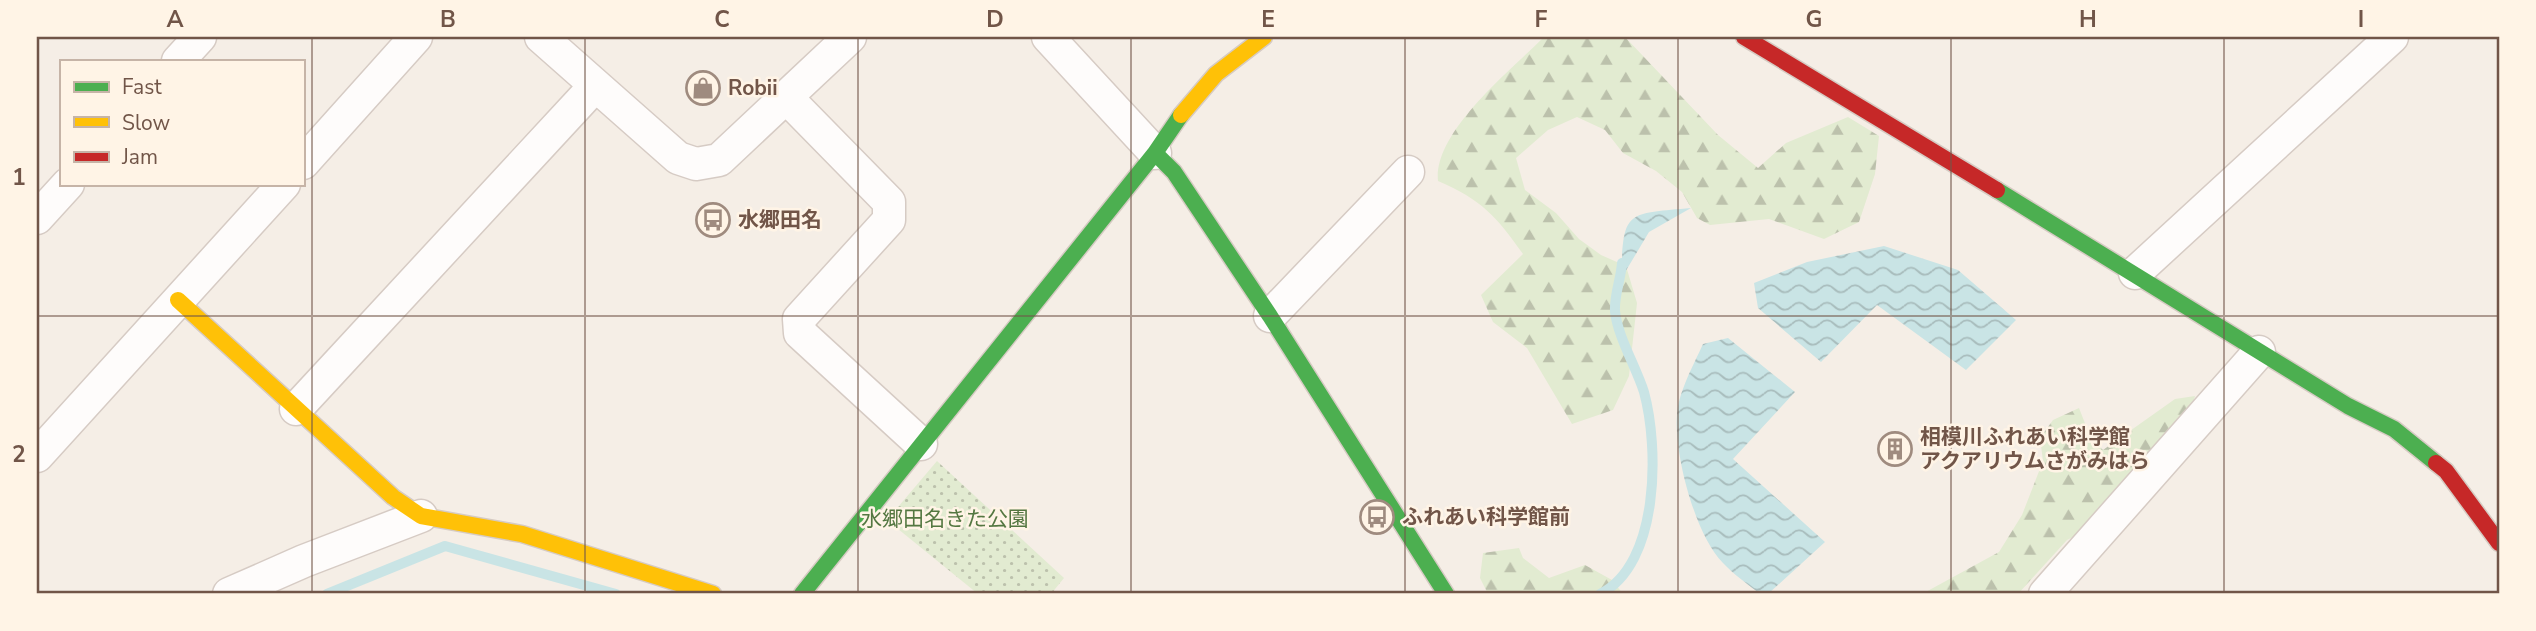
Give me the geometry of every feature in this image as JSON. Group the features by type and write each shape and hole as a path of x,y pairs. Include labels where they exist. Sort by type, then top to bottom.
{"street":[{"path":"179,60 200,37"},
{"path":"304,162 416,37"},
{"path":"541,37 594,87 678,158 696,163 719,160 850,37"},
{"path":"1048,37 1174,172 1270,316 1446,594"},
{"path":"802,594 1155,153 1179,116 1208,81 1226,62 1264,37"},
{"path":"1744,37 2135,273 2259,352 2418,445 2446,471 2499,543"},
{"path":"2135,273 2375,42"},
{"path":"296,409 594,87"},
{"path":"787,98 889,202 889,220 799,319 800,333 921,444"},
{"path":"1270,316 1408,172"},
{"path":"37,218 66,186"},
{"path":"37,456 282,186"},
{"path":"178,300 393,497 421,516 522,534 713,594"},
{"path":"2045,594 2259,352"},
{"path":"229,594 421,516"}],"green space":[{"path":"1544,37 1625,37 1718,135 1758,168 1786,143 1848,117 1879,136 1875,174 1859,222 1824,239 1769,219 1710,225 1697,218 1682,192 1656,171 1623,153 1605,130 1577,117 1548,130 1516,158 1525,190 1556,213 1579,239 1601,255 1626,266 1637,303 1629,376 1613,410 1572,424 1527,348 1493,322 1481,295 1523,254 1487,210 1466,195 1438,181 1440,162 1448,142 1461,123 1495,84"},
{"path":"2195,396 2189,418 2144,457 2079,534 2067,540 2018,594 1922,594 1999,552 2022,515 2043,461 2040,438 2053,420 2079,408 2090,436 2103,450 2175,399"},
{"name":"水郷田名きた公園","path":"937,461 1064,578 1051,594 978,594 887,520"},
{"path":"1519,548 1523,558 1549,578 1585,565 1612,580 1623,594 1488,594 1480,578 1483,553"}],"water":[{"path":"1691,208 1649,232 1621,279 1624,240 1632,220 1652,212"},
{"path":"1884,246 1958,270 2016,320 1966,370 1877,305 1821,362 1758,308 1754,283 1807,262"},
{"path":"1728,338 1795,392 1733,459 1825,542 1768,594 1760,594 1741,579 1713,550 1695,514 1679,451 1677,415 1687,379 1703,344"}],"waterway":[{"path":"1600,594 1620,579 1634,558 1644,531 1652,472 1652,443 1644,392 1616,320 1616,299 1622,263"},
{"path":"327,594 445,546 616,594"}],"traffic: fast":[{"path":"802,594 1155,153 1181,115"},
{"path":"1155,153 1174,172 1270,316 1446,594"},
{"path":"1997,190 2348,406 2394,429 2436,463"}],"traffic: slow":[{"path":"1181,115 1216,74 1264,37"},
{"path":"178,300 393,497 421,516 522,534 713,594"}],"traffic: jam":[{"path":"1744,37 1997,190"},
{"path":"2436,463 2446,471 2499,543"}],"place":[{"name":"Robii","path":"703,88"},
{"name":"水郷田名","path":"713,220"},
{"name":"相模川ふれあい科学館 アクアリウムさがみはら","path":"1895,449"},
{"name":"ふれあい科学館前","path":"1377,517"}]}
